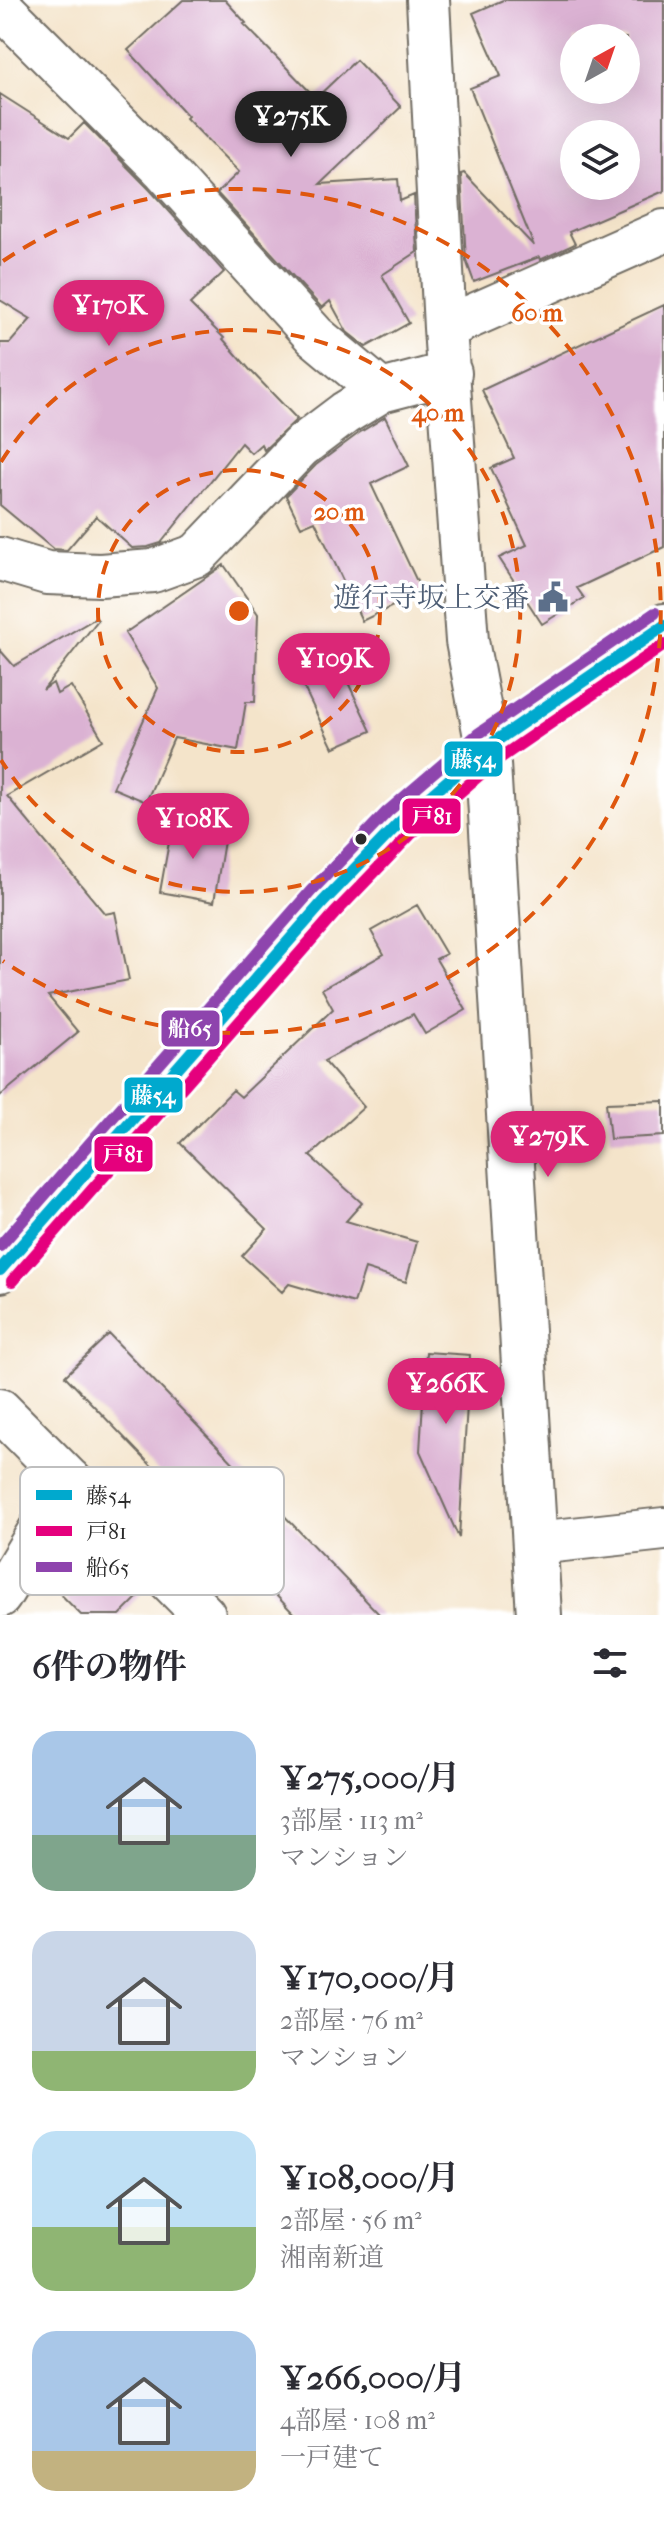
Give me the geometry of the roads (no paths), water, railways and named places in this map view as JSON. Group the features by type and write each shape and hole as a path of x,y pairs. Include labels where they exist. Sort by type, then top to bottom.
{"main road":[{"path":"0,1270 323,902 399,823 487,747 664,626"},
{"path":"487,747 539,1615"}],"street":[{"path":"428,0 445,328 467,641 487,747"},
{"path":"0,6 165,171 315,336 381,391"},
{"path":"445,328 664,231"},
{"path":"0,559 47,573 100,575 153,571 197,555 300,447 345,413 381,391 450,373"},
{"path":"0,1410 57,1467"},
{"path":"536,1543 664,1529"},
{"path":"0,1596 20,1563"},
{"path":"184,1595 204,1615"}],"place":[{"name":"遊行寺坂上交番","path":"553,597"}]}
